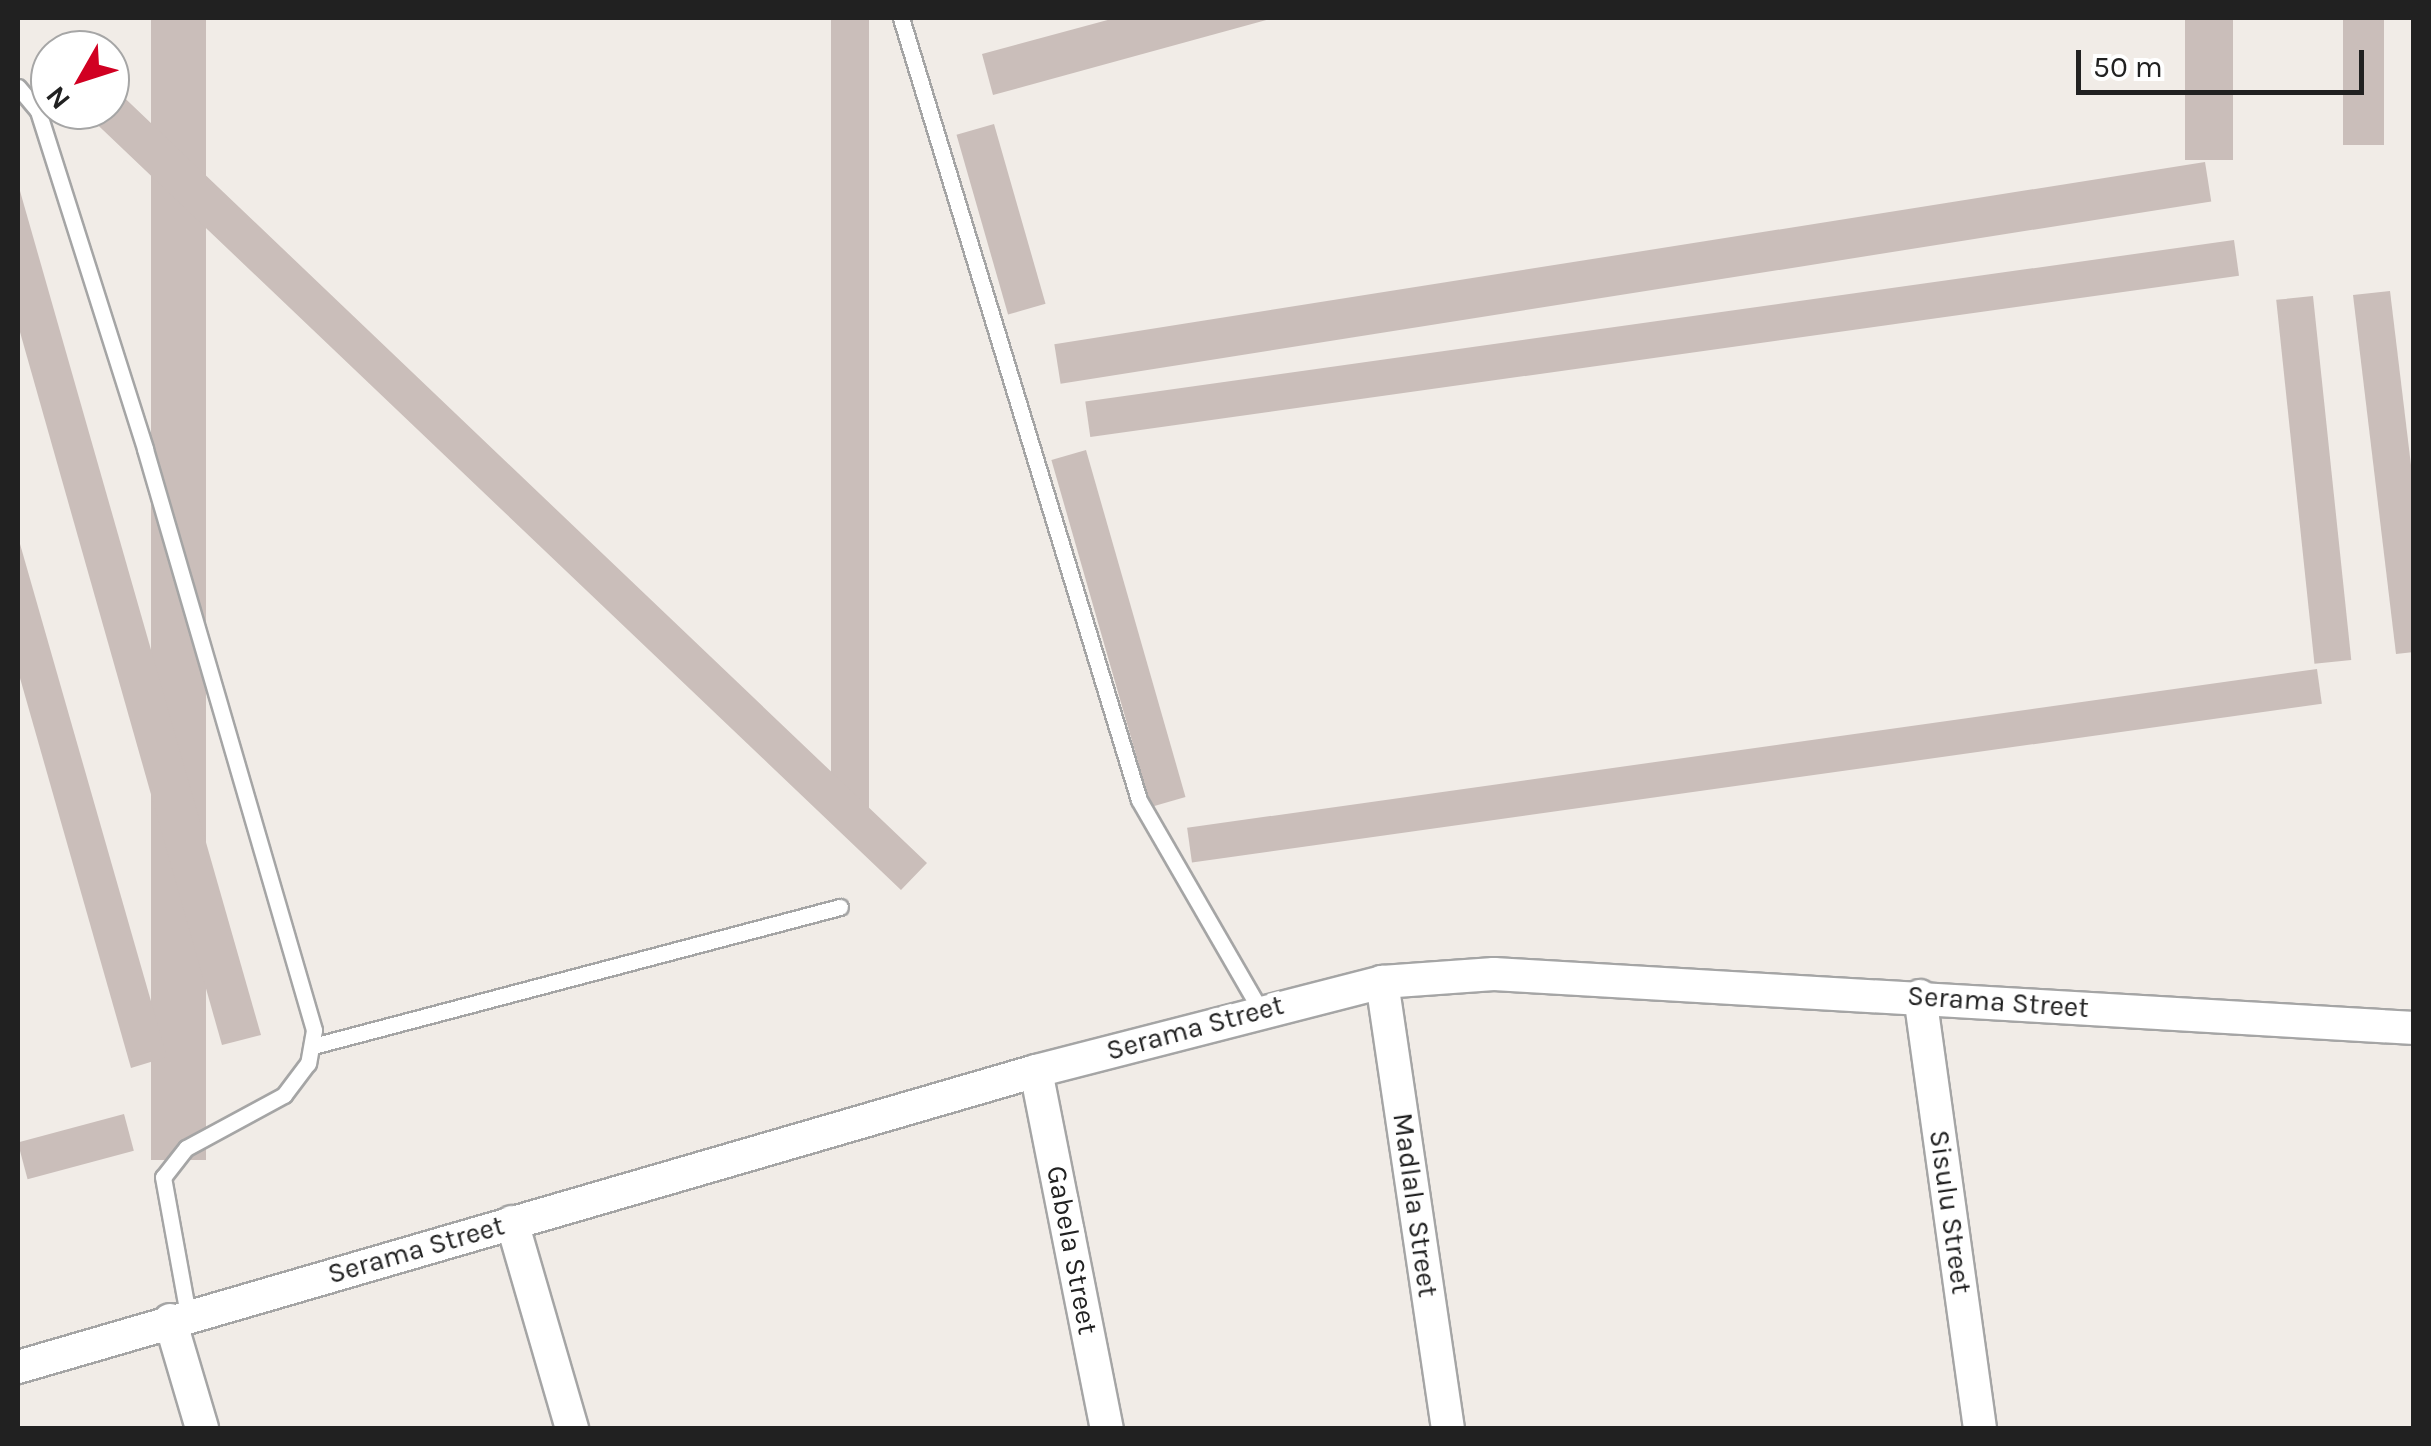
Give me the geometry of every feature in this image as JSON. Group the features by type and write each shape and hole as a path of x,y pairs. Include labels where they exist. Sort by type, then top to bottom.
{"street":[{"name":"Serama Street","path":"18,1367 1036,1071 1260,1010 1382,982 1494,974 2414,1028"},
{"name":"Madlala Street","path":"1382,982 1448,1428"},
{"name":"Sisulu Street","path":"1920,996 1980,1428"},
{"name":"Gabela Street","path":"1036,1071 1107,1428"},
{"path":"512,1222 572,1428"},
{"path":"179,1318 202,1428"}],"lane":[{"path":"901,18 1139,800 1260,1010"},
{"path":"18,88 38,111 145,449 313,1046"},
{"path":"179,1318 163,1177 186,1148 284,1095 313,1046 840,907"}],"building":[{"path":"151,18 206,18 206,1160 151,1160"},
{"path":"831,18 869,18 869,810 831,810"},
{"path":"1115,18 1270,19 993,95 982,54"},
{"path":"2185,18 2233,18 2233,160 2185,160"},
{"path":"2343,18 2384,18 2384,145 2343,145"},
{"path":"130,103 927,863 901,890 103,130 130,130"},
{"path":"994,124 1046,304 1008,315 957,135"},
{"path":"2205,162 2211,202 1061,384 1054,344"},
{"path":"18,184 261,1035 222,1045 18,325"},
{"path":"2234,240 2239,276 1090,437 1085,401"},
{"path":"2390,291 2414,490 2414,652 2396,654 2353,295"},
{"path":"2313,296 2351,660 2314,664 2276,300"},
{"path":"1086,450 1186,797 1151,807 1051,460"},
{"path":"18,537 167,1057 131,1068 18,671"},
{"path":"2317,669 2322,704 1192,862 1187,828"},
{"path":"124,1114 134,1151 28,1179 18,1142"}]}
